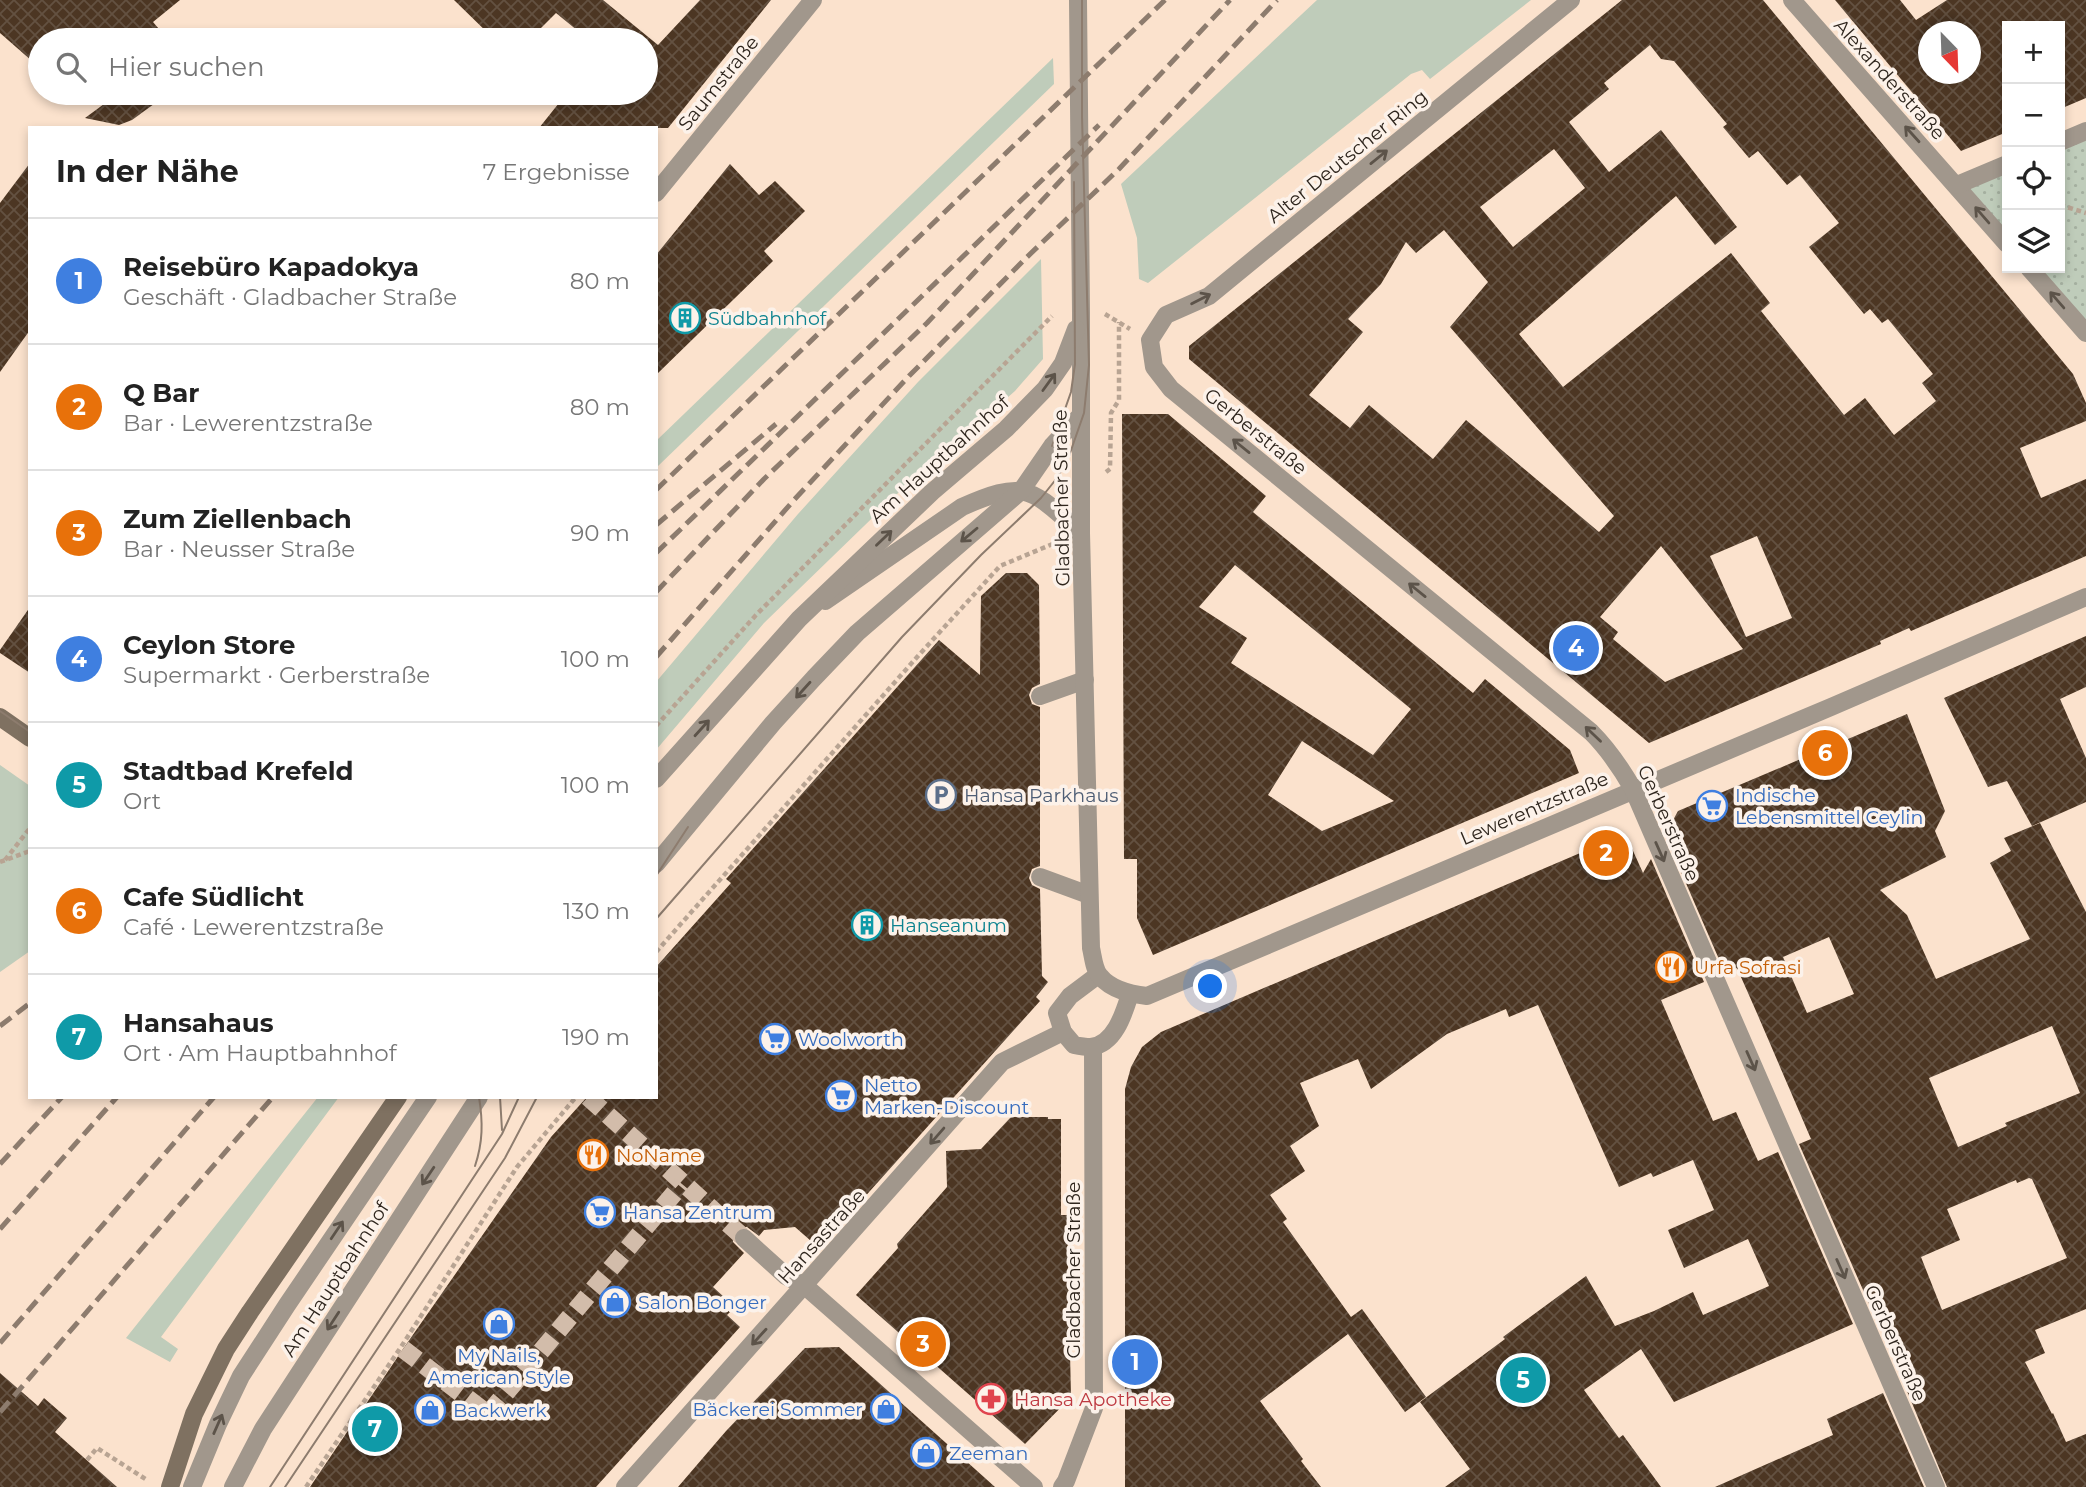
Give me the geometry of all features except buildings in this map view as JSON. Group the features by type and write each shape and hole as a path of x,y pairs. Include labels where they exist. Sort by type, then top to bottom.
{"street":[{"name":"Saumstraße","path":"658,191 813,0"},
{"name":"Gladbacher Straße","path":"1078,0 1081,533 1091,948 1098,975"},
{"name":"Alter Deutscher Ring","path":"1150,340 1166,316 1209,296 1571,0"},
{"name":"Alexanderstraße","path":"1792,0 2002,238"},
{"path":"2065,140 2086,131"},
{"path":"1957,185 2002,166"},
{"path":"2033,273 2086,333"},
{"name":"Am Hauptbahnhof","path":"658,777 799,619 932,492 1006,429 1045,389 1063,363 1081,312"},
{"name":"Gerberstraße","path":"1150,340 1154,367 1171,389 1591,732 1608,749 1633,789 1936,1487"},
{"path":"658,862 773,723 857,633 1021,491 1052,446 1081,415"},
{"name":"Am Hauptbahnhof","path":"799,619 962,507 1010,490 1021,491"},
{"path":"1021,491 1041,498 1081,533"},
{"name":"Lewerentzstraße","path":"1122,990 1147,996 2086,597"},
{"path":"1040,696 1085,680"},
{"path":"0,717 28,737"},
{"path":"1040,877 1089,895"},
{"path":"1098,975 1122,990 1122,1019 1108,1038 1093,1047 1074,1045 1063,1032 1057,1013 1070,996 1098,975"},
{"name":"Hansastraße","path":"625,1487 1002,1062 1063,1032"},
{"name":"Gladbacher Straße","path":"1062,1487 1094,1408 1093,1047"},
{"path":"170,1487 194,1414 226,1349 397,1099"},
{"name":"Am Hauptbahnhof","path":"192,1487 241,1376 427,1099"},
{"path":"465,1119 470,1099"},
{"name":"Am Hauptbahnhof","path":"233,1487 263,1429 478,1099"},
{"path":"744,1238 786,1276 804,1286 1034,1487"}],"path":[{"path":"2065,207 2086,213"},
{"path":"658,724 756,615 1054,314 1101,312 1150,340"},
{"path":"1081,493 1110,469 1111,413 1119,400 1119,322"},
{"path":"658,950 1000,566 1081,533"},
{"path":"3,861 28,830"},
{"path":"3,861 28,852"},
{"path":"306,1487 402,1348 517,1167 574,1099"},
{"path":"87,1460 97,1448 151,1482"}],"green space":[{"path":"1317,0 1531,0 1430,79 1422,70 1411,74 1148,283 1139,279 1137,238 1121,184"},
{"path":"1053,58 1054,84 658,466 658,439"},
{"path":"2086,135 2086,328 2038,273 2065,273 2065,144"},
{"path":"2002,170 2002,232 1963,187"},
{"path":"1041,259 1043,359 1015,391 897,494 764,623 658,748 658,680 798,514 918,382"},
{"path":"0,765 28,785 28,952 0,972"},
{"path":"316,1099 338,1099 161,1337 178,1349 170,1362 126,1338"}],"tunnel":[{"path":"590,1099 744,1238"},
{"path":"403,1349 488,1414 682,1184"}],"tram line":[{"path":"658,917 902,637 981,555 1041,498 1057,478 1069,456 1084,413 1089,365 1082,117 1082,0"},
{"path":"1052,446 1071,392 1075,364 1074,182"},
{"path":"0,711 28,731"},
{"path":"658,873 688,827"},
{"path":"475,1166 482,1132 479,1099"},
{"path":"500,1099 502,1130"},
{"path":"270,1487 502,1134 518,1099"},
{"path":"285,1487 505,1158 536,1099"}],"railway":[{"path":"658,488 1165,0"},
{"path":"658,590 764,479 927,323 1230,0"},
{"path":"658,655 794,500 909,376 1119,169 1277,0"},
{"path":"658,551 1099,125"},
{"path":"658,523 776,424"},
{"path":"0,1026 28,1005"},
{"path":"0,1164 60,1099"},
{"path":"0,1229 115,1099"},
{"path":"0,1343 212,1099"},
{"path":"0,1412 271,1099"}],"place":[{"name":"Südbahnhof","path":"685,318"},
{"name":"Ceylon Store","path":"1576,648"},
{"name":"Cafe Südlicht","path":"1825,753"},
{"name":"Hansa Parkhaus","path":"941,795"},
{"name":"Indische Lebensmittel Ceylin","path":"1712,806"},
{"name":"Q Bar","path":"1606,853"},
{"name":"Hanseanum","path":"867,925"},
{"name":"Urfa Sofrasi","path":"1671,967"},
{"name":"Woolworth","path":"775,1039"},
{"name":"Netto Marken-Discount","path":"841,1096"},
{"name":"NoName","path":"593,1155"},
{"name":"Hansa Zentrum","path":"600,1212"},
{"name":"Salon Bonger","path":"615,1302"},
{"name":"My Nails, American Style","path":"499,1324"},
{"name":"Zum Ziellenbach","path":"923,1344"},
{"name":"Reisebüro Kapadokya","path":"1135,1362"},
{"name":"Stadtbad Krefeld","path":"1523,1380"},
{"name":"Hansa Apotheke","path":"991,1399"},
{"name":"Bäckerei Sommer","path":"886,1409"},
{"name":"Backwerk","path":"430,1410"},
{"name":"Hansahaus","path":"375,1429"},
{"name":"Zeeman","path":"926,1453"}]}
